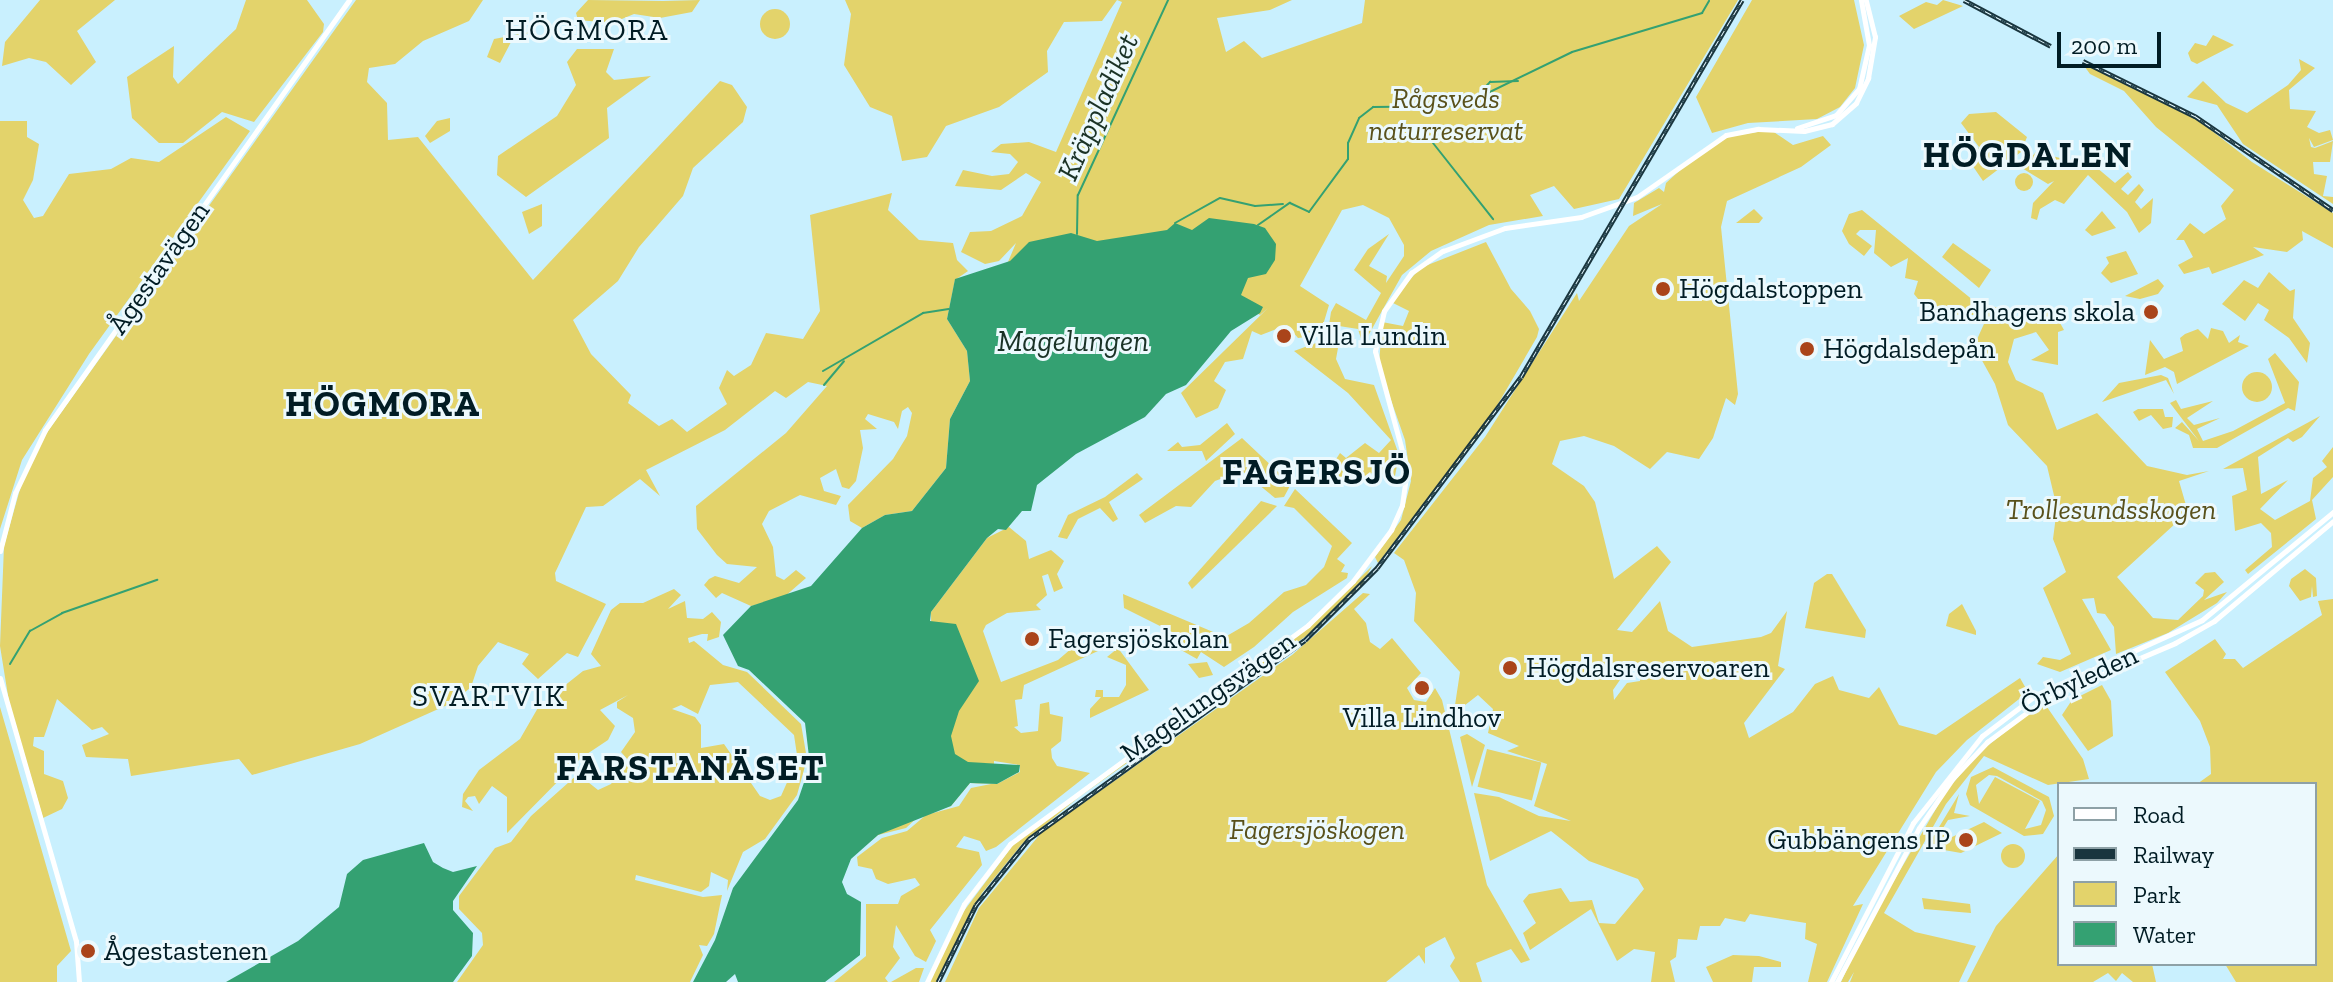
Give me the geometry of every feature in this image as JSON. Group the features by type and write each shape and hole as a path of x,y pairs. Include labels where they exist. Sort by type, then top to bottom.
{"main road":[{"name":"Ågestavägen","path":"0,551 15,493 45,430 349,0"},
{"name":"Magelungsvägen","path":"927,982 964,904 1010,844 1308,625 1353,581 1391,530 1402,505 1407,469 1375,351 1384,311 1404,280 1434,255 1505,228 1611,208 1637,197 1719,138 1746,130 1788,129 1827,120 1855,96 1869,45 1863,0"},
{"name":"Örbyleden","path":"1831,982 1887,867 1937,787 1982,736 2046,694 2202,620 2333,512"},
{"name":"Örbyleden","path":"1837,982 1892,871 1942,793 1987,742 2046,694 2175,643 2214,621 2333,521"},
{"path":"0,678 75,937 79,982"}],"green space":[{"path":"40,0 115,0 77,31 96,62 71,85 46,62 29,58 2,66 5,42"},
{"path":"246,0 307,0 324,24 323,32 254,122 222,112 183,143 159,143 132,118 127,77 174,46 173,77 178,84 236,29"},
{"path":"356,0 483,0 469,21 423,41 395,64 369,68 367,82 387,103 388,140 418,137 533,280 720,81 732,85 747,107 743,122 693,168 683,196 639,247 618,281 573,320 591,354 631,395 628,403 659,426 672,419 687,432 727,404 719,388 727,370 734,376 751,365 766,333 803,339 820,311 810,215 892,193 888,210 919,240 953,243 957,260 968,271 955,280 947,319 967,351 970,381 950,419 946,468 912,511 885,515 862,528 850,521 848,505 893,459 907,436 912,413 908,407 902,411 898,429 894,422 868,414 865,419 877,429 860,430 863,448 856,481 849,489 842,487 836,469 820,478 824,491 841,496 836,505 800,495 769,511 762,524 773,547 776,576 784,580 796,570 806,578 783,598 751,606 722,593 716,598 704,585 709,579 715,576 739,583 757,567 727,564 717,555 697,529 696,506 786,433 827,386 808,382 786,398 775,391 725,430 646,470 660,496 640,479 603,506 586,507 555,573 556,581 606,604 578,657 567,653 538,679 522,664 529,654 498,642 478,666 471,687 454,702 360,744 252,775 239,759 131,776 128,759 86,757 82,745 109,734 102,727 92,730 57,699 44,737 34,737 33,746 44,751 44,774 63,781 68,798 62,809 43,818 9,702 0,646 4,546 22,482 43,438"},
{"path":"588,0 700,0 692,12 660,18 634,14 612,23 578,20 576,13"},
{"path":"845,0 1117,0 1102,21 1064,22 1047,51 1048,72 999,107 946,126 927,157 902,161 892,116 870,107 844,65 851,14"},
{"name":"Rågsveds naturreservat","path":"1117,0 1292,0 1270,10 1217,18 1226,52 1244,41 1262,58 1362,23 1365,0 1738,0 1619,199 1574,209 1554,186 1530,195 1543,216 1489,225 1431,251 1402,275 1363,345 1358,329 1339,326 1335,340 1327,338 1331,312 1336,303 1366,320 1381,293 1354,270 1368,249 1389,234 1369,266 1387,276 1386,283 1404,256 1404,245 1389,218 1363,205 1342,210 1300,286 1329,305 1320,335 1298,338 1287,325 1261,335 1252,331 1243,359 1225,362 1214,381 1226,390 1218,408 1196,418 1181,393 1268,308 1260,315 1195,275 1005,269 1016,243 999,261 985,264 961,252 970,232 991,231 1022,216 1041,182 1026,173 1001,190 955,186 963,170 992,176 1009,174 1018,162 1010,154 991,152 1001,144 1029,142 1056,152 1122,2"},
{"path":"1752,0 1854,0 1864,45 1855,88 1840,107 1817,119 1748,123 1712,133 1696,97"},
{"path":"1943,0 1963,6 1914,29 1899,16 1926,2 1937,5"},
{"path":"775,9 781,10 789,18 789,30 781,38 775,39 769,38 761,30 760,24 761,18 769,10"},
{"path":"530,32 511,42 500,63 487,57 494,39"},
{"path":"2213,35 2234,45 2197,64 2191,61 2188,53 2195,43 2206,46"},
{"path":"577,49 614,49 606,72 614,80 651,76 607,108 609,138 526,197 497,175 498,156 557,116 576,85 567,62"},
{"path":"2299,59 2315,68 2289,90 2290,109 2316,111 2307,127 2319,133 2330,130 2333,140 2314,147 2309,138 2311,147 2315,148 2333,141 2330,162 2313,162 2314,174 2327,176 2323,196 2333,197 2333,204 2243,144 2217,105 2187,97 2203,81 2226,103 2247,113 2288,85 2301,70"},
{"path":"2082,63 2198,120 2252,162 2333,213 2333,248 2302,231 2303,240 2287,252 2253,247 2264,255 2212,274 2209,267 2184,274 2178,265 2193,257 2184,240 2176,240 2190,223 2204,234 2226,219 2221,206 2234,190 2156,127 2124,91 2090,74"},
{"path":"1996,112 2027,137 2021,152 1983,181 1970,162 1979,147 1961,123 1969,114"},
{"path":"226,117 250,131 89,354 22,460 0,529 0,121 27,121 27,137 39,144 33,180 23,200 34,218 43,216 69,174 111,169 131,158 159,162"},
{"path":"450,118 450,131 430,143 425,136 437,121"},
{"path":"1771,130 1793,145 1823,136 1831,145 1801,167 1727,201 1721,227 1738,394 1735,405 1726,398 1713,438 1699,459 1667,452 1650,469 1614,446 1584,436 1560,441 1552,464 1584,486 1595,502 1614,579 1657,546 1671,562 1617,630 1632,632 1660,601 1668,631 1692,647 1761,637 1771,633 1787,611 1778,666 1785,669 1744,723 1749,738 1793,712 1815,684 1833,676 1839,690 1869,698 1879,687 1899,725 1936,735 2020,678 2028,692 1967,740 1936,772 1853,906 1863,904 1827,982 1808,982 1817,944 1805,939 1806,923 1750,914 1745,922 1725,918 1720,926 1700,926 1697,940 1678,939 1676,957 1670,961 1675,982 1651,982 1655,952 1634,949 1617,961 1591,909 1530,950 1523,933 1536,923 1523,901 1529,894 1561,888 1570,902 1592,900 1599,923 1615,924 1644,889 1638,879 1589,861 1551,831 1490,861 1474,793 1499,797 1539,816 1571,821 1534,806 1547,764 1507,751 1519,746 1488,733 1493,709 1478,695 1460,709 1455,705 1460,672 1414,621 1416,593 1404,560 1394,553 1485,437 1577,293 1579,301 1629,226 1662,204 1633,216 1634,203 1659,188 1664,192 1666,183 1702,150 1729,136","holes":["1631,664 1641,667 1640,681 1627,683 1614,700 1613,690"]},
{"path":"2036,152 2096,167 2115,183 2128,172 2132,177 2121,189 2128,195 2139,184 2144,190 2135,202 2141,209 2153,198 2151,223 2139,233 2127,212 2088,175 2064,204 2055,200 2040,209 2037,220 2031,218 2033,203 2054,181 2048,184 2022,168"},
{"path":"2020,173 2028,173 2033,182 2031,189 2020,191 2015,186 2015,178"},
{"path":"542,204 542,226 529,234 522,212"},
{"path":"1754,209 1763,218 1759,223 1736,223"},
{"name":"Trollesundsskogen","path":"1862,210 1979,305 2004,308 2000,314 2016,327 2037,306 2055,314 2064,330 2058,332 2058,365 2031,360 2049,350 2036,332 2014,339 2008,362 2016,380 2043,393 2057,430 2097,413 2147,466 2187,475 2209,471 2179,481 2188,512 2117,577 2153,618 2178,620 2203,596 2204,590 2195,583 2205,573 2215,572 2224,582 2204,600 2227,592 2217,603 2168,633 2116,654 2114,627 2105,614 2097,613 2094,598 2082,599 2111,650 2060,672 2037,664 2043,657 2060,660 2071,654 2043,588 2066,572 2053,539 2057,508 2047,466 2008,425 1995,384 1974,346 1988,315 1950,315 1923,305 1914,294 1918,281 1905,278 1908,258 1891,267 1874,253 1876,230 1860,230 1856,234 1872,246 1864,256 1849,244 1842,231 1849,214"},
{"path":"2102,211 2116,228 2092,236 2085,230"},
{"path":"1486,242 1511,289 1530,311 1539,329 1537,337 1484,428 1378,563 1375,557 1401,520 1411,481 1405,440 1379,366 1382,322 1403,326 1409,311 1391,302 1420,268"},
{"path":"1953,243 1991,270 1979,288 1942,257"},
{"path":"2126,251 2138,274 2111,283 2101,273 2109,263 2106,257"},
{"path":"2269,272 2290,291 2295,289 2293,318 2310,343 2307,363 2289,338 2264,320 2269,310 2258,303 2245,321 2222,304 2244,280 2258,288"},
{"path":"2158,279 2164,286 2158,294 2140,299 2125,296"},
{"path":"2211,328 2223,331 2229,343 2240,335 2238,342 2249,346 2177,384 2174,372 2165,367 2145,375 2150,340 2164,359 2183,351 2180,338 2185,334 2198,329 2208,339"},
{"path":"1316,343 1338,348 1336,359 1345,379 1374,385 1399,455 1395,476 1372,473 1362,480 1338,480 1329,470 1340,453 1346,458 1365,443 1379,453 1391,440 1348,393 1294,351"},
{"path":"2275,353 2299,382 2295,411 2288,408 2217,448 2193,448 2189,435 2175,428 2182,422 2199,441 2170,403 2176,400 2181,409 2213,401 2187,418 2194,425 2220,418 2197,429 2203,441 2233,431 2285,403 2268,359"},
{"path":"2257,372 2263,373 2271,381 2271,393 2263,401 2257,402 2251,401 2243,393 2242,387 2243,381 2251,373"},
{"path":"2161,375 2168,378 2174,394 2166,380 2102,402 2119,383"},
{"path":"2138,409 2163,409 2165,417 2173,417 2172,427 2163,429 2151,415 2139,421 2133,412"},
{"path":"2320,416 2302,437 2293,442 2288,438 2258,457 2261,494 2288,480 2260,509 2275,520 2310,501 2313,478 2327,467 2322,461 2333,447 2333,477 2312,500 2316,519 2248,574 2245,570 2272,547 2271,533 2261,523 2235,531 2232,496 2247,490 2243,468 2223,469"},
{"path":"1227,423 1235,434 1206,461 1202,451 1167,451 1178,442 1182,447 1200,445"},
{"path":"1242,438 1291,484 1284,497 1275,498 1242,471 1215,481 1191,507 1176,506 1145,523 1139,515"},
{"path":"1137,473 1143,479 1109,502 1118,519 1113,522 1100,508 1078,519 1067,539 1058,537 1068,515 1105,497"},
{"path":"1295,489 1352,543 1337,559 1345,565 1341,572 1348,573 1347,578 1293,612 1254,647 1224,667 1201,652 1197,659 1181,650 1184,643 1174,633 1124,608 1123,594 1225,637 1249,623 1284,592 1306,585 1324,567 1332,546 1294,508 1284,506"},
{"path":"1261,501 1277,506 1192,589 1188,583"},
{"path":"1009,527 1026,541 1029,559 1051,550 1064,561 1057,574 1063,588 1054,592 1048,574 1042,576 1047,595 1036,605 1041,610 1007,613 986,625 983,631 1001,682 1058,660 1072,648 1098,651 1024,685 1022,699 1015,700 1018,726 1014,727 1021,733 1038,731 1040,704 1049,702 1050,714 1063,717 1061,741 1051,749 1052,758 1057,766 1090,773 996,847 986,851 980,841 964,836 956,847 979,852 982,865 930,930 936,941 926,962 915,956 896,925 893,947 900,958 885,978 888,982 834,982 866,956 866,904 898,904 901,896 920,885 915,878 888,884 876,879 872,869 858,866 857,857 882,838 907,831 926,815 959,806 971,788 991,784 970,783 951,806 920,815 906,828 878,835 865,846 921,780 997,784 1020,772 1020,765 994,761 994,765 933,776 931,612 987,538"},
{"path":"1372,566 1363,583 1316,629 1079,797 1022,844 982,893 937,982 930,982 961,915 1016,841 1312,625"},
{"path":"2305,569 2316,578 2317,596 2313,597 2312,586 2311,597 2300,601 2289,586 2291,579"},
{"path":"1832,574 1866,630 1865,638 1805,628 1814,583"},
{"path":"674,589 681,595 668,609 685,601 687,618 703,619 712,612 721,622 719,637 707,641 708,634 702,634 688,638 689,643 694,641 723,665 747,672 801,724 807,759 797,795 765,839 743,852 727,891 728,880 711,872 709,886 701,892 636,875 635,880 703,897 722,895 714,934 707,946 699,945 703,955 690,982 457,982 483,945 482,933 459,909 459,896 495,848 511,842 531,816 578,774 598,790 611,784 628,760 621,752 635,732 633,718 617,708 617,702 628,695 600,710 615,726 608,740 581,758 507,833 507,797 492,786 479,804 475,796 468,797 465,801 473,811 462,807 463,794 479,770 520,739 539,706 583,671 601,666 591,654 611,610 620,603 643,603","holes":["738,682 794,735 797,755 789,778 781,796 770,800 760,796 724,744 701,748 701,725 695,717 672,709 681,705 698,714 710,685"]},
{"name":"Fagersjöskogen","path":"1363,593 1370,594 1354,609 1366,623 1370,642 1380,649 1392,638 1421,673 1407,688 1414,700 1426,702 1435,688 1442,700 1487,885 1530,960 1521,963 1511,949 1476,963 1482,982 1460,982 1450,966 1455,958 1445,937 1425,948 1425,964 1419,955 1386,982 945,982 979,908 1041,833 1292,655"},
{"path":"2333,599 2333,982 2236,982 2226,966 2317,966 2317,782 2200,782 2211,774 2210,747 2200,721 2165,672 2215,639 2226,654 2223,659 2235,659 2243,668 2322,615 2318,601"},
{"path":"1962,604 1976,635 1946,626 1949,614"},
{"path":"1118,648 1149,690 1090,718 1090,709 1101,697 1095,697 1096,690 1103,690 1103,697 1119,697 1126,685 1126,665 1107,657"},
{"path":"1207,662 1213,675 1199,678 1188,664"},
{"path":"2102,685 2111,701 2113,736 2088,751 2062,715 2072,700"},
{"path":"2039,705 2047,707 2083,759 2089,779 2048,785 1984,756 1946,804 1884,913 1915,932 1976,946 1959,982 1850,982 1854,972 1848,982 1841,982 1864,932 1947,790 1981,751"},
{"path":"0,707 71,951 57,966 57,982 0,982"},
{"path":"1467,734 1485,745 1472,787 1460,737"},
{"path":"1487,749 1541,763 1532,800 1478,787"},
{"path":"1993,767 2049,797 2054,816 2043,834 2024,836 1970,805 1966,794 1971,777","holes":["1989,775 1997,776 2042,801 2046,810 2041,825 2025,829 2040,801 1995,777 1979,804 1976,785"]},
{"path":"1959,794 1954,813 1970,816 1948,820 1943,828 1952,837 1984,822 2002,833 1961,853 1927,847"},
{"path":"2013,844 2021,848 2025,856 2021,864 2013,868 2005,864 2001,856 2005,848"},
{"path":"2057,856 2057,966 2152,966 2156,982 2133,982 2122,973 2116,981 2108,973 2093,982 1967,982 1996,926"},
{"path":"1922,898 1970,904 1971,913 1924,909"},
{"path":"1733,955 1759,956 1781,962 1781,967 1754,967 1752,982 1713,982 1706,967"},
{"path":"916,968 924,968 919,982 891,982"}],"water":[{"name":"Magelungen","path":"1209,218 1265,228 1276,244 1275,260 1266,274 1248,278 1241,295 1263,307 1260,313 1231,331 1186,385 1166,394 1145,417 1076,454 1037,485 1031,511 1022,511 1006,530 998,529 987,538 931,612 930,621 956,624 979,681 959,711 951,736 955,754 968,762 1020,765 1019,772 997,784 970,783 951,806 878,835 851,859 842,882 847,894 861,902 860,955 825,982 738,982 735,974 726,982 693,982 715,940 733,888 798,800 810,765 805,723 749,670 738,666 723,635 751,606 811,586 862,528 885,515 912,511 946,468 950,419 970,381 967,351 947,319 955,279 1010,261 1029,242 1071,233 1097,241 1167,230 1175,223 1192,230"},
{"path":"424,843 433,862 443,868 453,872 477,866 453,901 453,910 473,933 472,956 453,982 226,982 298,941 339,907 347,874 363,860"}],"waterway":[{"name":"Kräppladiket","path":"1077,234 1078,195 1168,0"},
{"path":"1258,225 1290,203 1309,212 1348,159 1348,143 1359,118 1373,107 1461,106 1572,52 1702,13 1709,1"},
{"path":"1476,97 1490,82 1518,81"},
{"path":"1433,143 1493,219"},
{"path":"1175,223 1220,198 1255,206 1283,204"},
{"path":"823,371 923,313 949,309"},
{"path":"824,385 844,361"},
{"path":"10,664 30,631 62,613 157,580"}],"railway":[{"path":"938,982 976,905 1029,839 1305,640 1377,568 1521,377 1742,0"},
{"path":"1964,0 2051,46"},
{"path":"2083,61 2195,116 2333,210"}],"place":[{"name":"Högdalstoppen","path":"1663,289"},
{"name":"Bandhagens skola","path":"2151,312"},
{"name":"Villa Lundin","path":"1284,336"},
{"name":"Högdalsdepån","path":"1807,349"},
{"name":"Fagersjöskolan","path":"1032,639"},
{"name":"Högdalsreservoaren","path":"1510,668"},
{"name":"Villa Lindhov","path":"1422,688"},
{"name":"Gubbängens IP","path":"1966,840"},
{"name":"Ågestastenen","path":"88,951"}],"district":[{"name":"HÖGMORA","path":"587,30"},
{"name":"HÖGDALEN","path":"2028,155"},
{"name":"HÖGMORA","path":"383,404"},
{"name":"FAGERSJÖ","path":"1317,472"},
{"name":"SVARTVIK","path":"489,696"},
{"name":"FARSTANÄSET","path":"691,768"}]}
